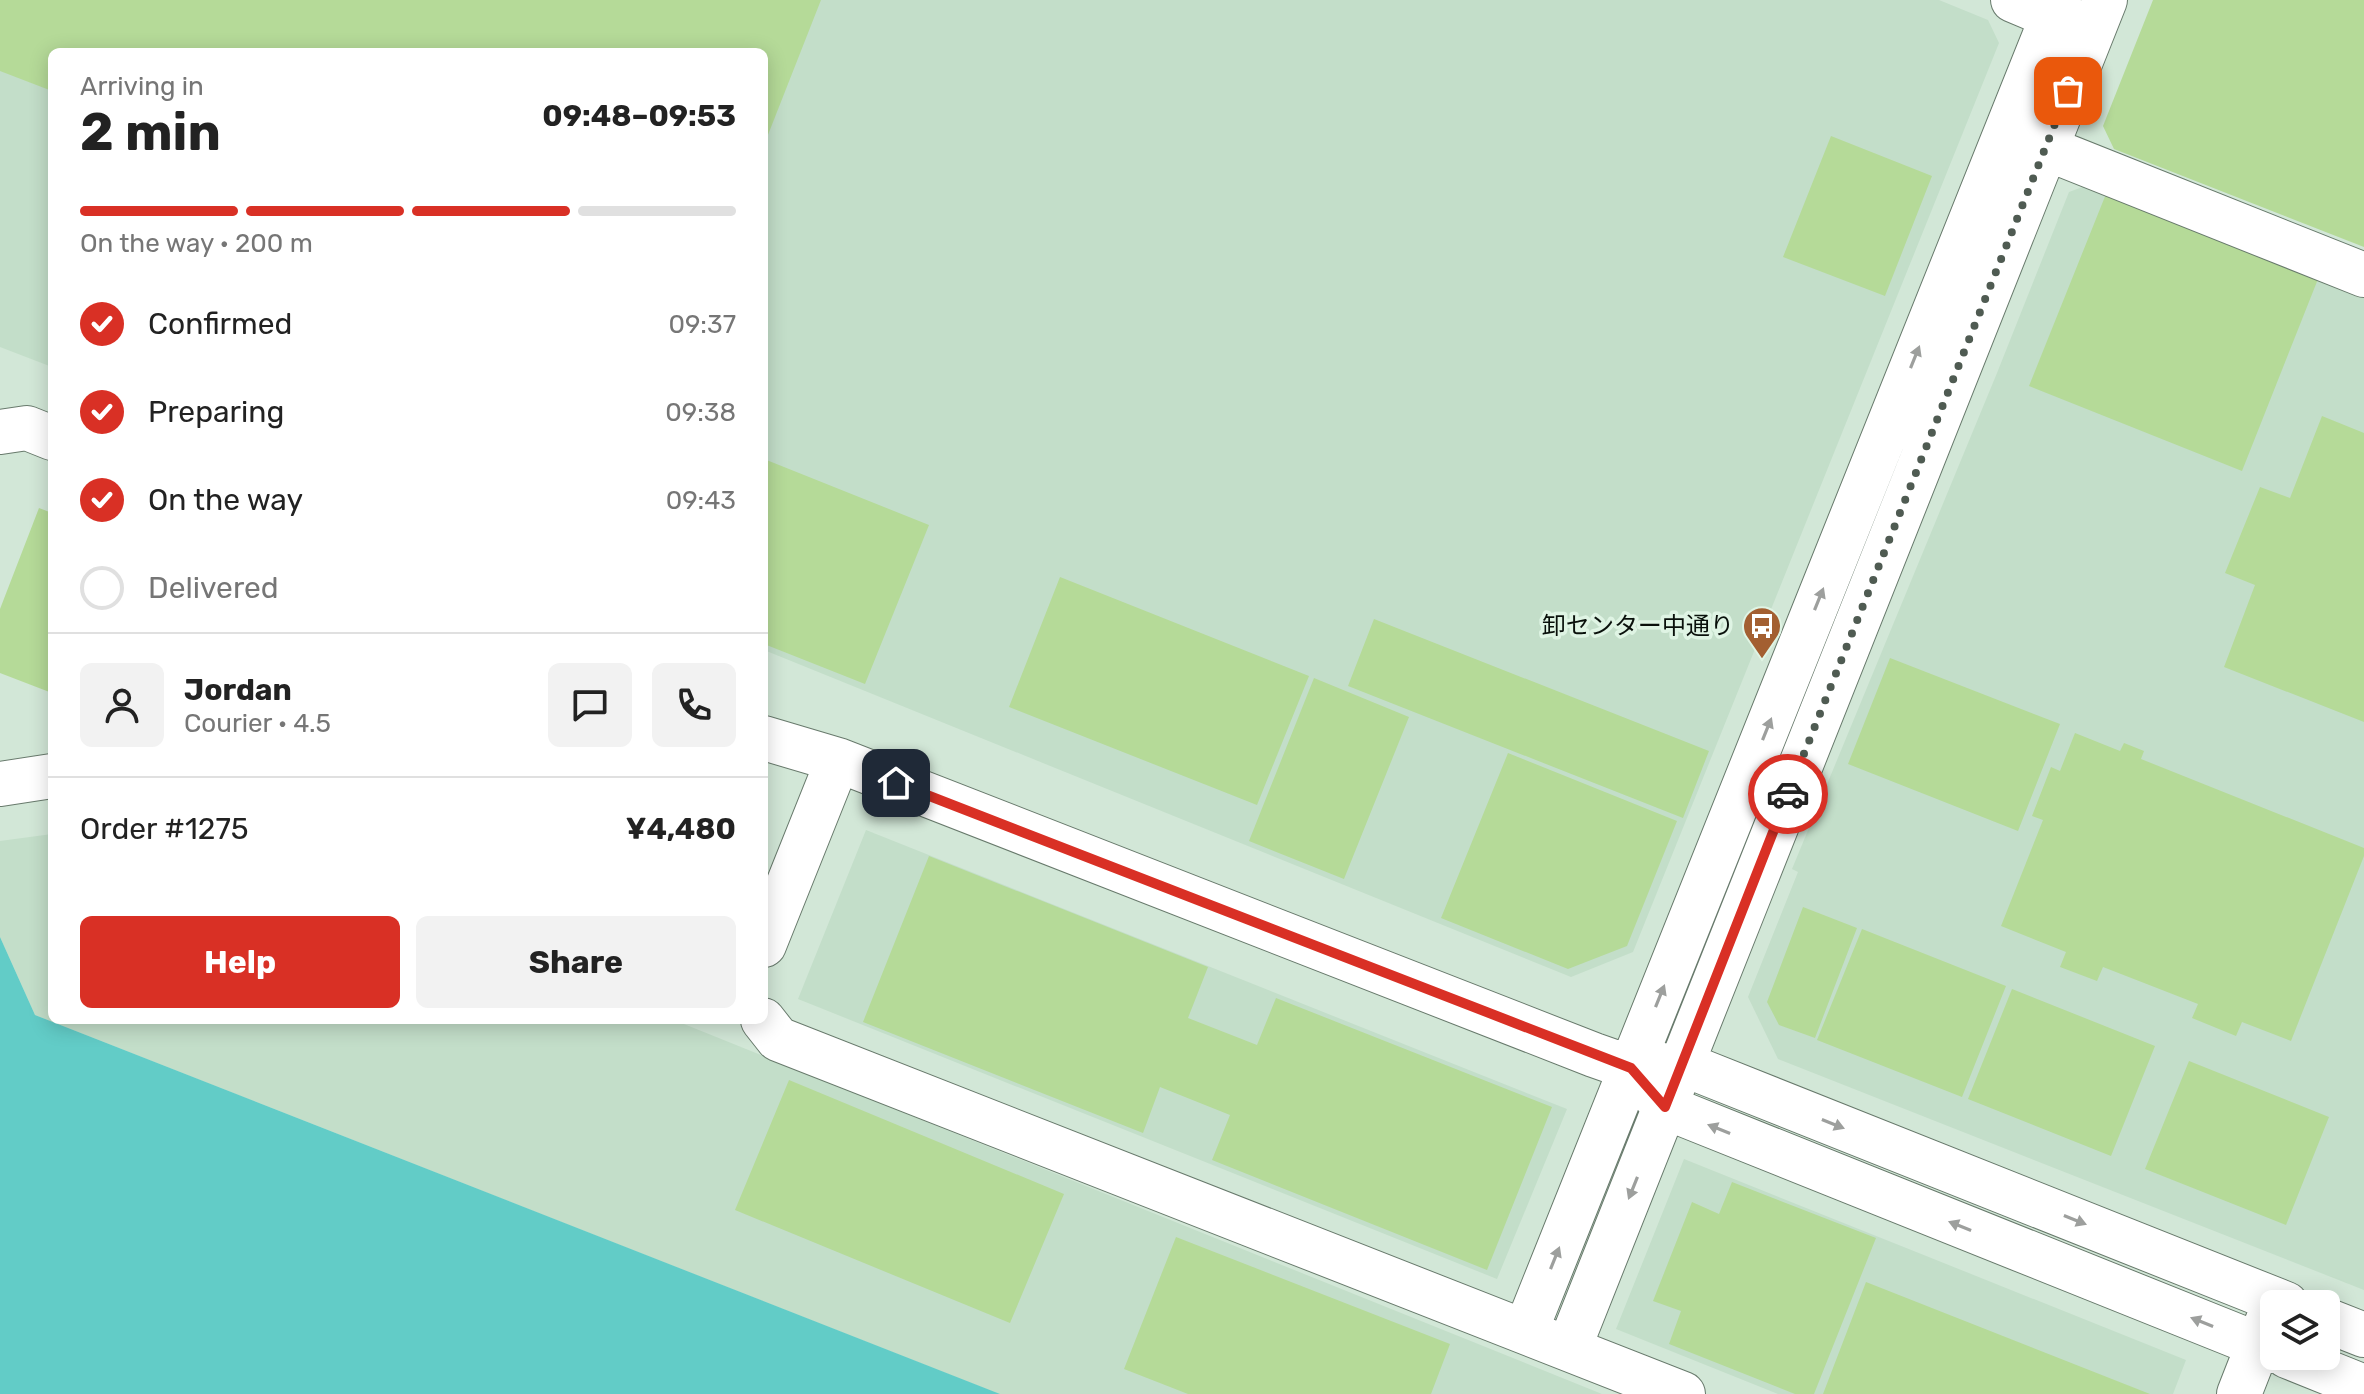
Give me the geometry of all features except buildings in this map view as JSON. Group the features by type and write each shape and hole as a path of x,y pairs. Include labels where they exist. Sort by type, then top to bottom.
{"street":[{"path":"2013,0 2077,12"},
{"path":"1526,1330 2005,132 2077,12"},
{"path":"1569,1348 2045,148 2077,12"},
{"path":"2005,132 2364,275"},
{"path":"768,739 838,760 1631,1068 1683,1064 2260,1317"},
{"path":"768,935 838,760"},
{"path":"0,784 48,777"},
{"path":"766,1024 778,1039 1683,1394"},
{"path":"1631,1068 1665,1107 2260,1318"},
{"path":"2340,1326 2364,1335"},
{"path":"2239,1394 2260,1354"},
{"path":"2340,1370 2364,1387"}],"shaded area":[{"path":"0,0 1939,0 1988,20 1999,43 1633,952 1571,977 768,652 768,48 48,48 48,365 0,347"},
{"path":"2099,181 2364,287 2364,1290 1778,1059 1748,997 1798,872 1792,869 2069,192"},
{"path":"866,830 1567,1109 1497,1279 798,999"},
{"path":"48,835 48,1020 35,1015 0,937 0,841"},
{"path":"58,1024 684,1024 1602,1394 999,1394"},
{"path":"1684,1159 2186,1360 2173,1394 1778,1394 1616,1329"}],"water":[{"path":"0,937 35,1015 48,1020 48,1024 58,1024 1000,1394 0,1394"}],"way so far":[{"path":"1788,794 2068,91"}],"place":[{"name":"卸センター中通り","path":"1762,660"}],"route":[{"path":"896,783 1631,1068 1665,1107 1788,794"}]}
